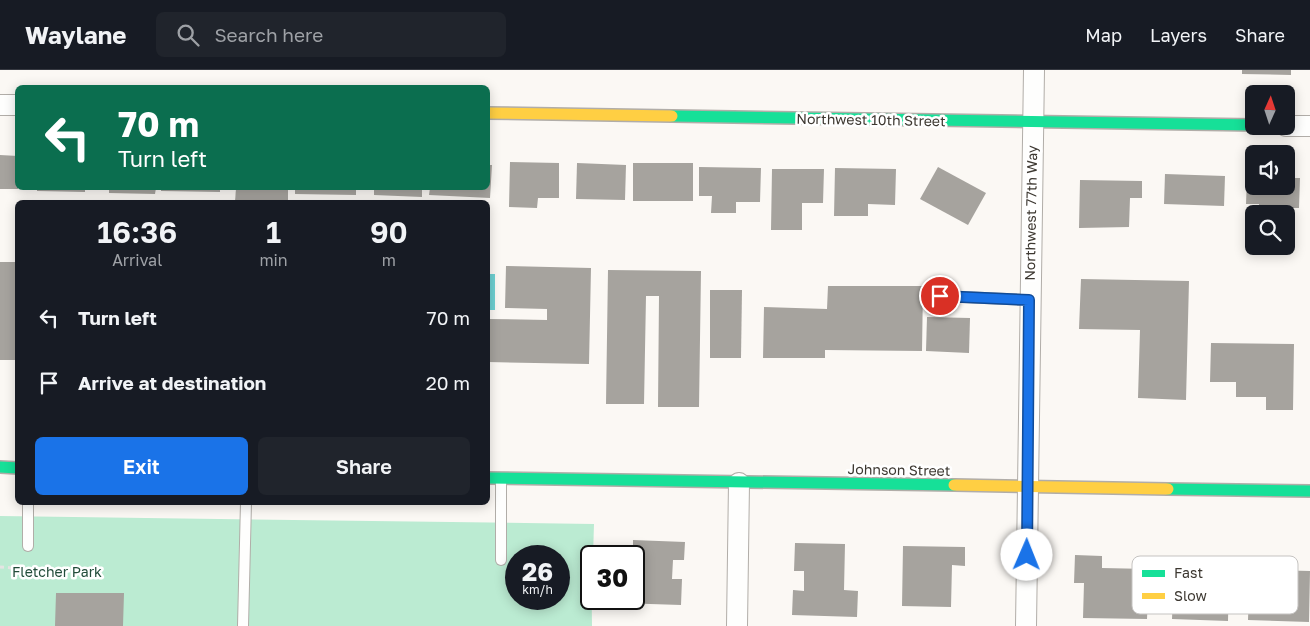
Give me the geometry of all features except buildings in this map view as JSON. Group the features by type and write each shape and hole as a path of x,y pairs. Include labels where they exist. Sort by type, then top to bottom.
{"street":[{"name":"Northwest 77th Way","path":"1026,626 1030,487 1029,300 1034,70"},
{"path":"0,104 15,105"},
{"name":"Northwest 10th Street","path":"490,113 1245,125"},
{"path":"1295,126 1310,126"},
{"path":"0,468 15,468"},
{"name":"Johnson Street","path":"490,478 1310,491"},
{"path":"737,626 739,482"}],"lane":[{"path":"940,296 1029,300"},
{"path":"501,478 501,560"},
{"path":"28,505 28,546"},
{"path":"243,626 246,505"}],"path":[{"path":"0,567 27,570"}],"green space":[{"name":"Fletcher Park","path":"0,516 594,524 593,545 580,545 580,610 592,610 592,626 0,626"}],"water":[{"path":"490,274 495,274 495,310 490,310"}],"traffic: fast":[{"path":"672,116 1245,125"},
{"path":"0,467 15,468"},
{"path":"490,478 954,485"},
{"path":"1168,489 1310,491"}],"traffic: slow":[{"path":"490,113 672,116"},
{"path":"954,485 1168,489"}],"route":[{"path":"940,296 1029,300 1028,443 1030,487 1027,555"}]}
